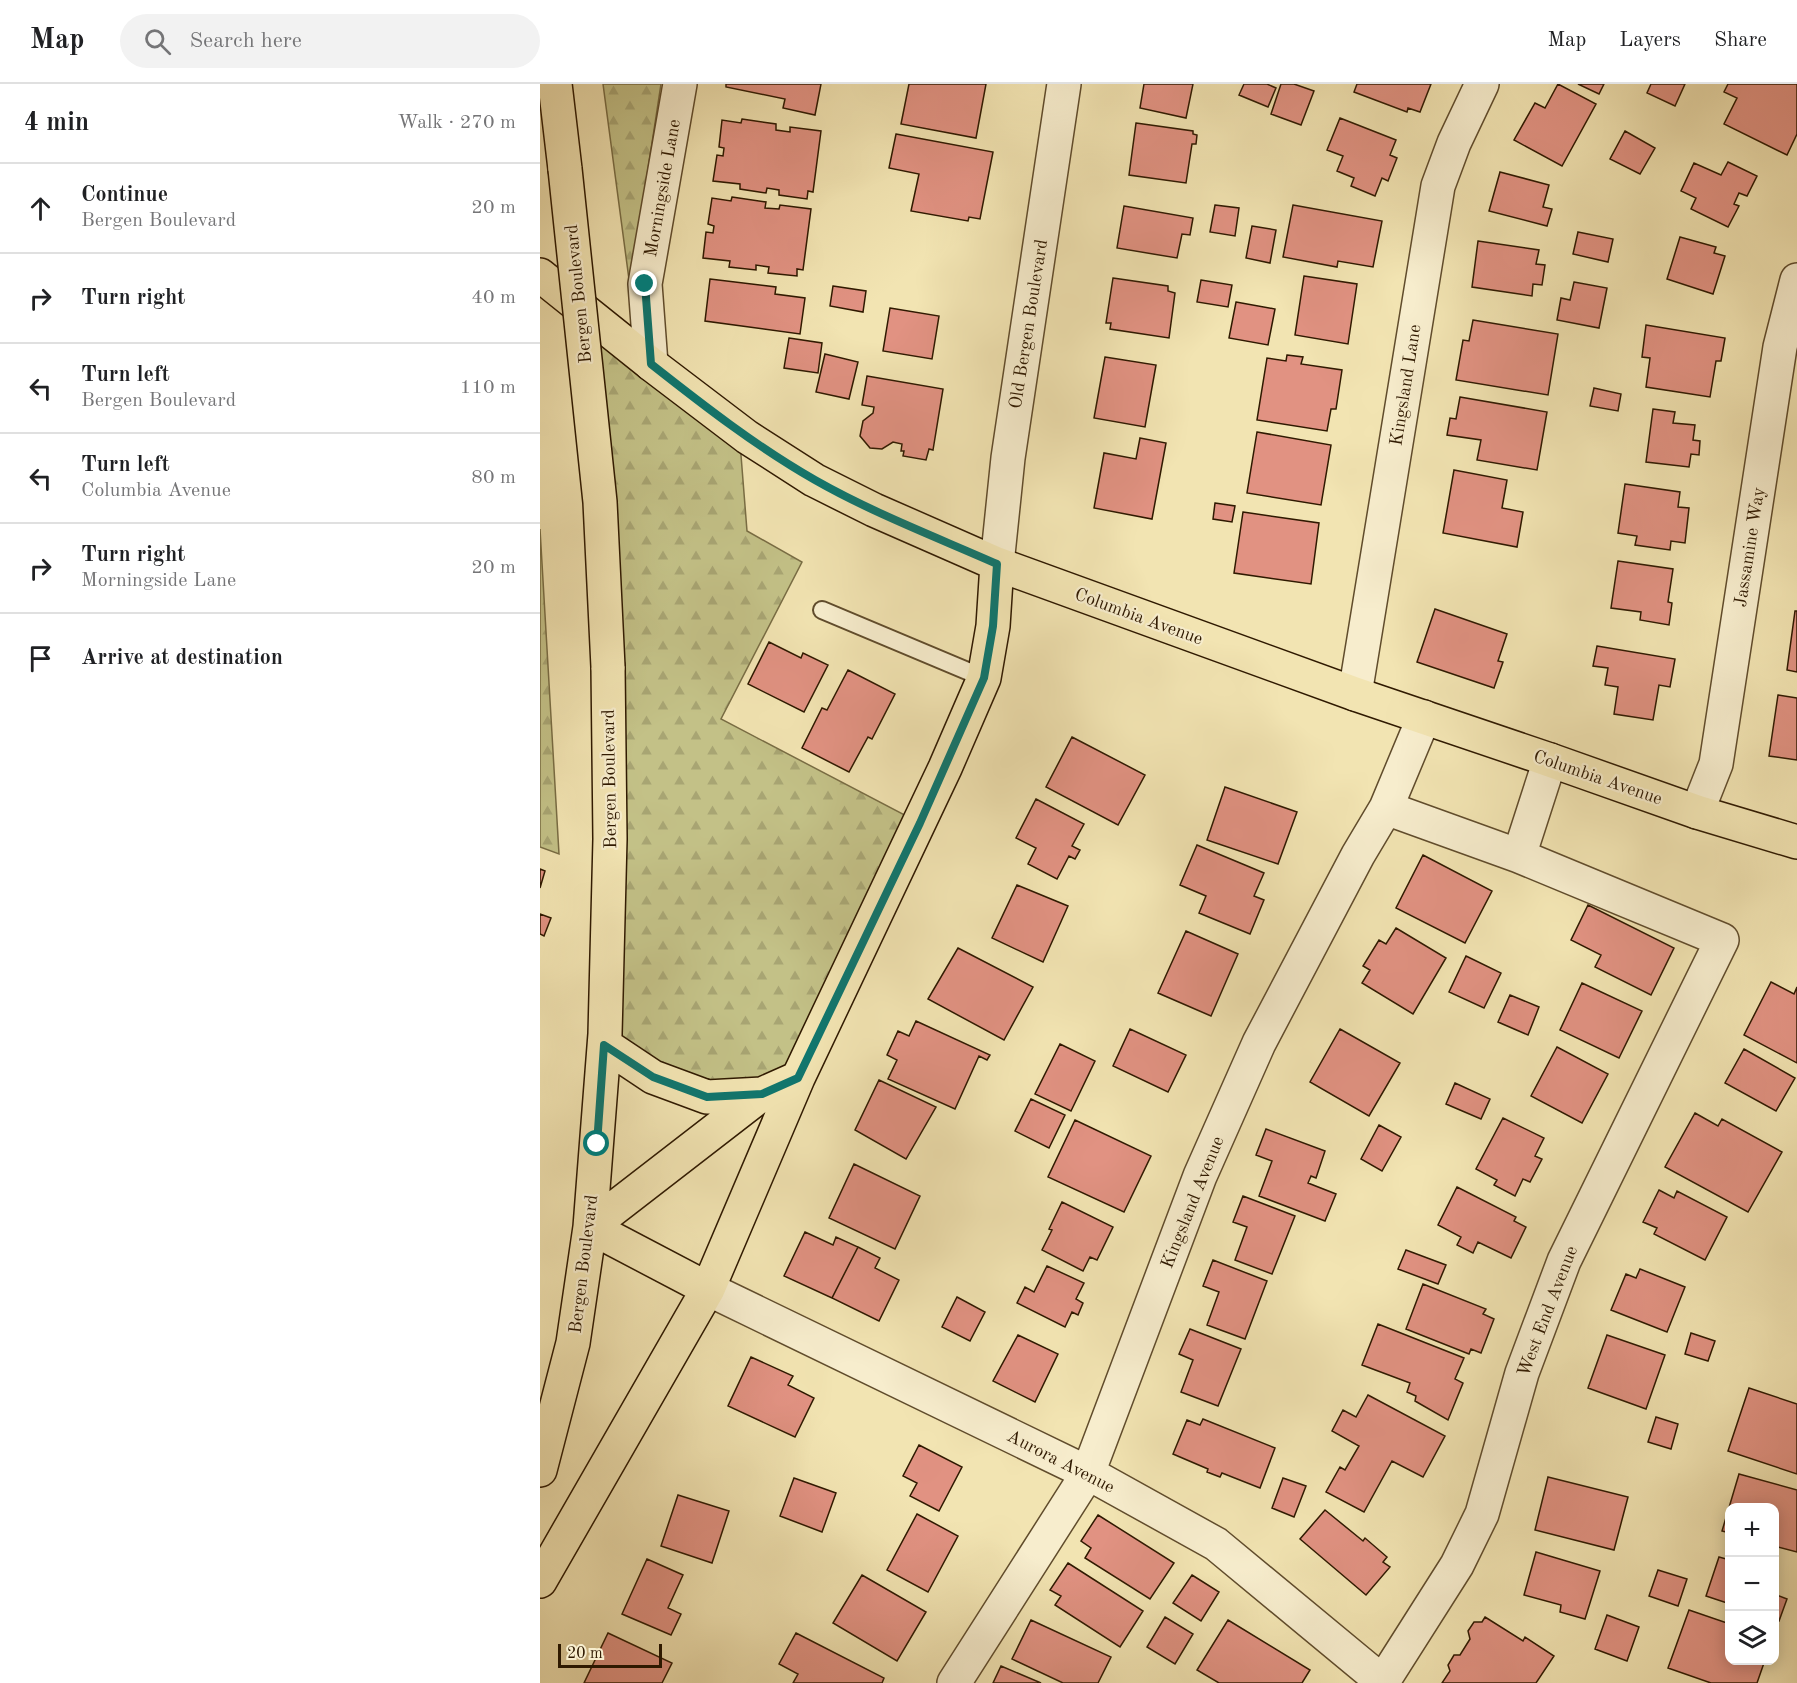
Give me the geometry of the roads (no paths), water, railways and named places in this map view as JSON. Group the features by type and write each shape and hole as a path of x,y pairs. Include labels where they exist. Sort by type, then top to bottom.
{"main road":[{"name":"Bergen Boulevard","path":"540,1470 573,1343 590,1227 604,1045 610,839 608,667 600,501 555,84"},
{"name":"Columbia Avenue","path":"540,275 747,437 814,480 874,510 997,564 1355,694 1697,812 1797,842"},
{"path":"540,1581 708,1289 798,1078 920,823 984,678 993,626 997,564"},
{"path":"604,1045 653,1077 707,1097 762,1094"},
{"path":"708,1289 590,1227 762,1094 798,1078"}],"street":[{"name":"Morningside Lane","path":"651,364 645,284 680,84"},
{"name":"Old Bergen Boulevard","path":"997,564 1008,458 1064,84"},
{"name":"Kingsland Lane","path":"1355,694 1438,186 1454,143 1482,84"},
{"name":"Jassamine Way","path":"1697,812 1716,764 1780,347 1797,280"},
{"name":"Kingsland Avenue","path":"954,1683 1088,1473 1200,1176 1259,1043 1358,855 1386,808 1424,717"},
{"path":"1386,808 1519,856 1550,760"},
{"name":"West End Avenue","path":"1383,1683 1457,1565 1482,1514 1522,1373 1564,1261 1722,940 1519,856"},
{"name":"Aurora Avenue","path":"708,1289 1088,1473 1216,1544 1383,1683"}],"lane":[{"path":"822,610 984,678"}]}
